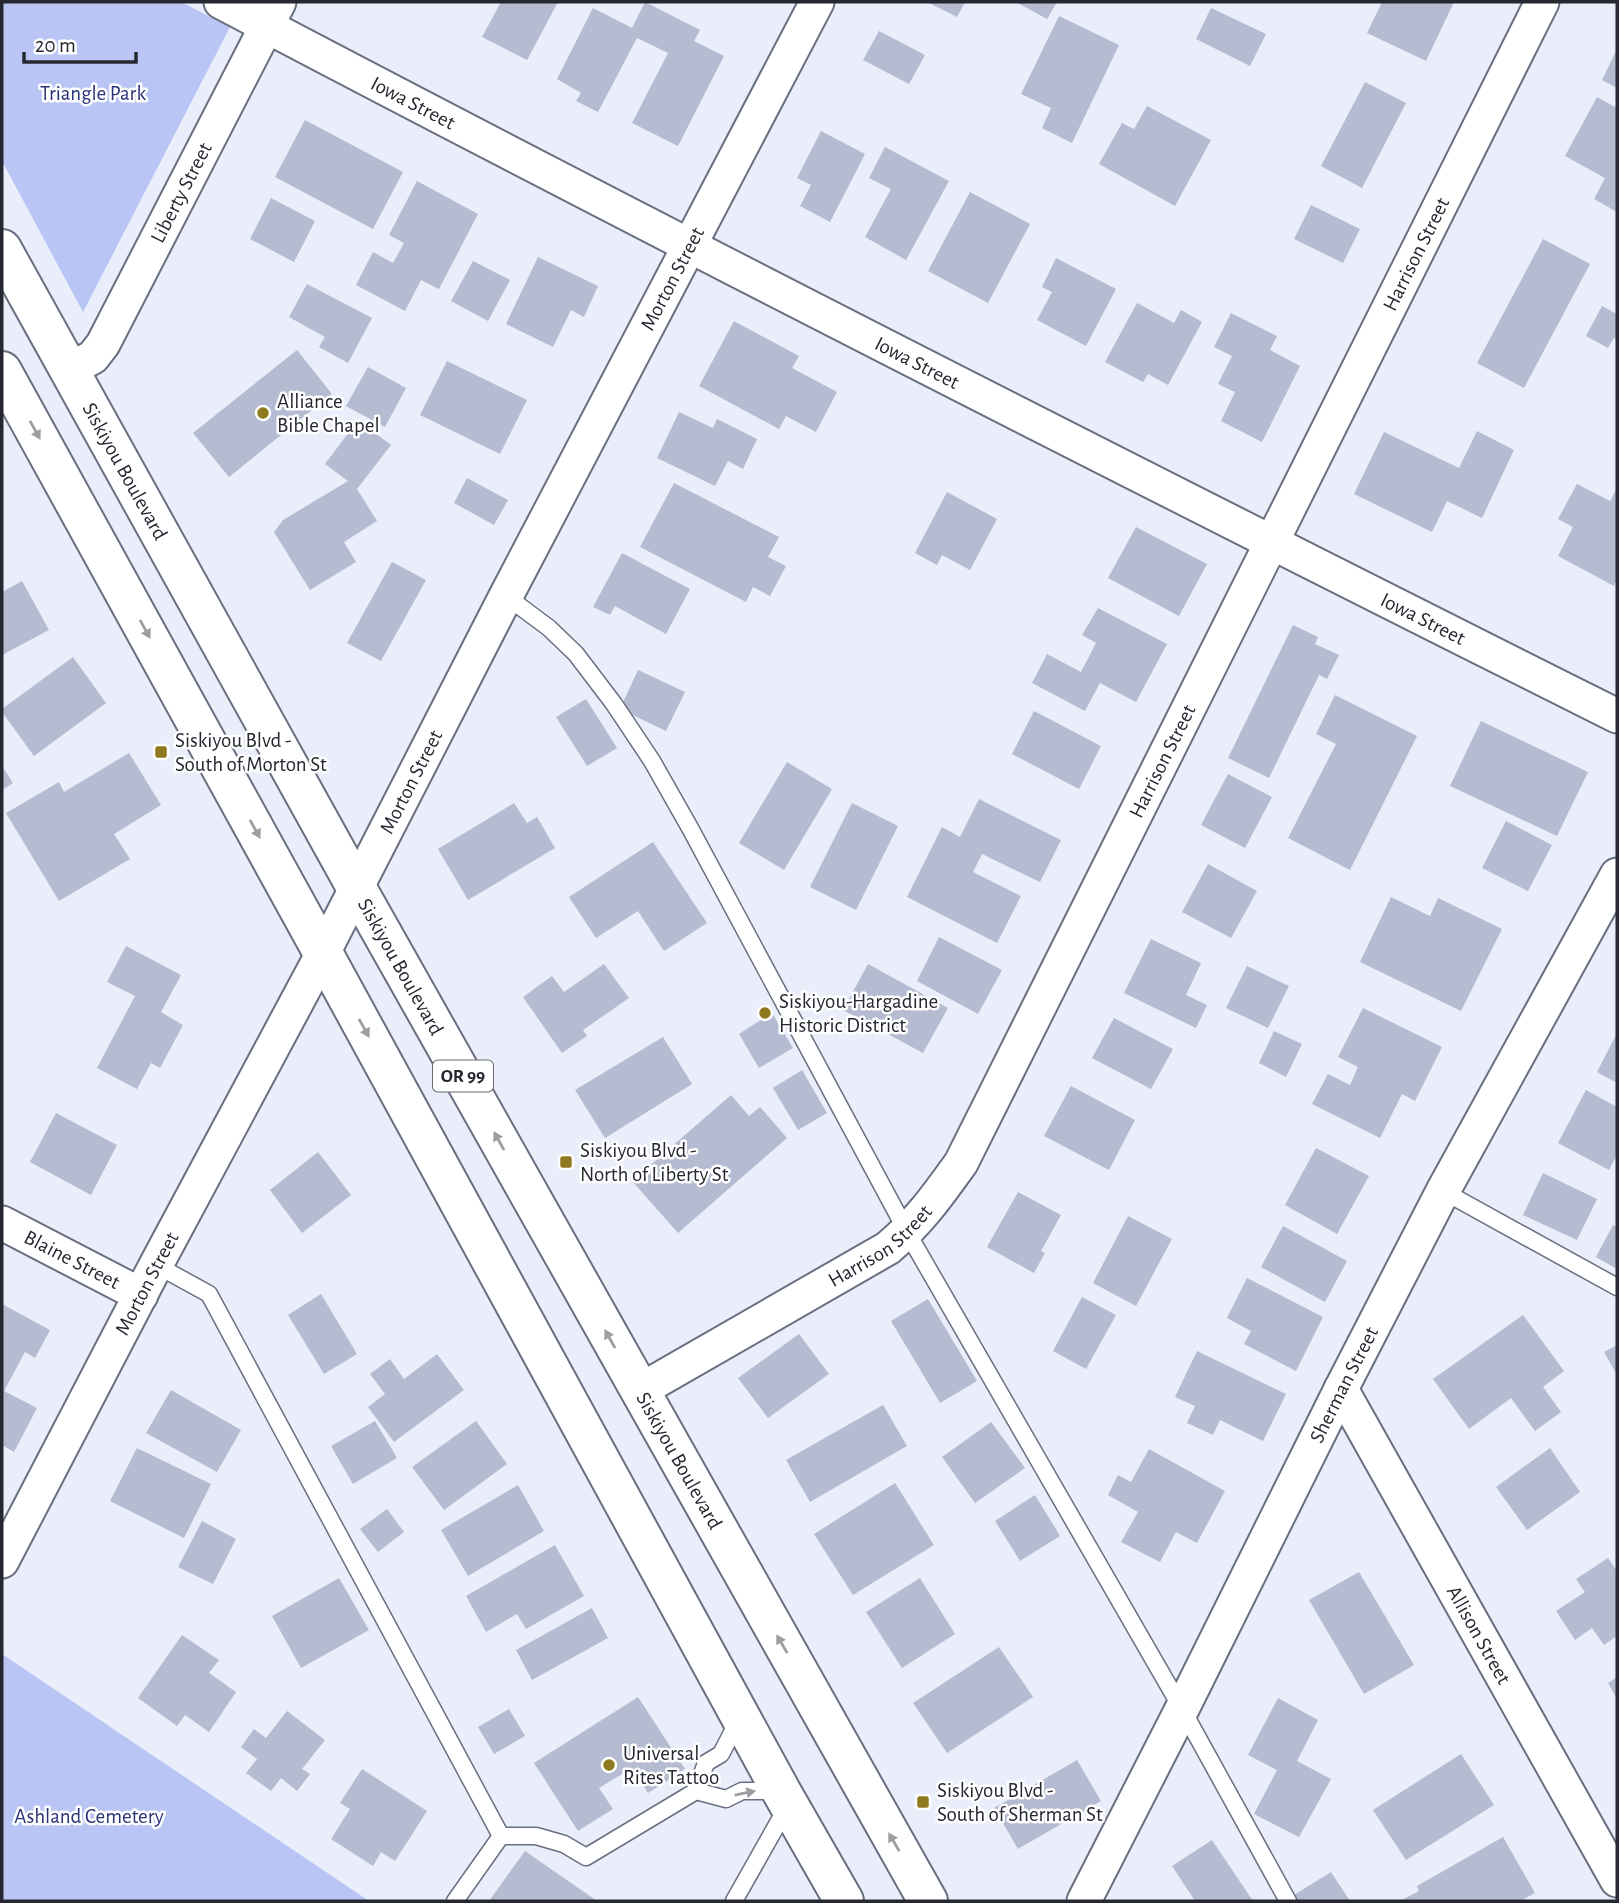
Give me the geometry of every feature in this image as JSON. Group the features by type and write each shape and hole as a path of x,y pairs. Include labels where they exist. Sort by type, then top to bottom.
{"main road":[{"name":"Siskiyou Boulevard","path":"2,249 356,887 928,1901"},
{"name":"OR 99","path":"2,371 740,1717 844,1901"}],"street":[{"name":"Iowa Street","path":"221,2 273,14 690,247 1272,544 1617,716"},
{"name":"Morton Street","path":"2,1562 156,1265 323,953 506,596 817,2"},
{"name":"Harrison Street","path":"639,1391 888,1248 924,1214 961,1163 1542,2"},
{"name":"Liberty Street","path":"69,370 93,357 103,344 273,14"},
{"name":"Sherman Street","path":"1084,1901 1340,1389 1443,1191 1617,875"},
{"name":"Blaine Street","path":"2,1223 141,1295"},
{"name":"Allison Street","path":"1340,1389 1617,1881"}],"lane":[{"path":"506,596 549,628 576,654 652,761 907,1232 1182,1709 1288,1901"},
{"path":"1443,1191 1617,1287"},
{"path":"156,1265 209,1294 501,1836"},
{"path":"501,1836 536,1836 564,1844 586,1857 696,1791 706,1763 721,1754 740,1717"},
{"path":"696,1791 726,1799 742,1791 785,1798 734,1901"},
{"path":"455,1901 501,1836"}],"green space":[{"name":"Triangle Park","path":"2,2 181,2 230,27 83,312 2,161"},
{"name":"Ashland Cemetery","path":"2,1654 369,1901 2,1901"}],"building":[{"path":"501,2 558,2 527,60 482,37"},
{"path":"645,2 700,30 694,41 724,56 678,146 632,123 668,53 637,38 598,112 576,101 581,93 557,79 593,8 632,28"},
{"path":"927,2 965,2 957,17"},
{"path":"1016,2 1057,2 1047,19"},
{"path":"1382,2 1454,2 1426,61 1367,33"},
{"path":"1211,8 1266,34 1250,66 1196,39"},
{"path":"1059,16 1119,45 1072,143 1042,128 1051,108 1021,94"},
{"path":"879,31 925,55 909,84 863,60"},
{"path":"1617,49 1617,88 1602,80"},
{"path":"1365,82 1406,103 1362,188 1321,166"},
{"path":"1597,97 1617,108 1617,212 1594,199 1605,178 1565,156"},
{"path":"1147,106 1211,140 1175,206 1099,164 1122,123 1134,129"},
{"path":"305,120 403,172 373,229 275,177"},
{"path":"821,131 865,154 830,222 800,206 811,185 797,178"},
{"path":"885,147 949,181 906,260 865,237 891,189 869,178"},
{"path":"417,181 478,214 439,289 421,280 405,311 356,285 373,252 393,263 404,243 389,235"},
{"path":"970,192 1030,224 988,303 928,271"},
{"path":"271,198 315,221 294,262 250,239"},
{"path":"1311,205 1360,229 1343,263 1294,239"},
{"path":"1543,239 1590,264 1524,388 1477,363"},
{"path":"538,257 598,286 584,317 571,310 553,347 506,324"},
{"path":"1056,258 1116,289 1086,346 1037,320 1052,292 1042,287"},
{"path":"473,261 510,280 488,321 451,301"},
{"path":"307,284 372,318 348,363 319,347 325,337 289,317"},
{"path":"1137,303 1174,323 1181,310 1202,322 1168,385 1148,374 1143,382 1105,362"},
{"path":"1602,306 1617,314 1617,340 1614,338 1608,348 1586,336"},
{"path":"1231,313 1277,336 1270,350 1300,366 1262,442 1221,421 1235,392 1218,384 1232,356 1214,347"},
{"path":"734,321 799,356 792,368 837,392 816,432 786,416 779,429 699,386"},
{"name":"Alliance Bible Chapel","path":"297,350 332,394 229,477 193,433"},
{"path":"447,361 527,400 500,454 420,415"},
{"path":"368,367 406,388 385,427 346,406"},
{"path":"679,412 713,428 717,419 757,439 743,469 728,461 715,486 657,458"},
{"path":"358,420 391,445 357,489 377,521 344,542 356,562 310,590 274,532 283,520 348,481 325,464"},
{"path":"1477,431 1514,450 1482,518 1447,501 1432,532 1354,494 1384,432 1459,468"},
{"path":"467,478 508,500 494,525 454,503"},
{"path":"674,483 779,537 768,557 786,566 770,596 753,587 746,602 640,547"},
{"path":"1577,484 1610,501 1617,488 1617,579 1614,586 1558,556 1573,527 1558,519"},
{"path":"947,492 997,519 970,570 942,555 937,565 915,553"},
{"path":"1136,527 1207,564 1179,616 1108,578"},
{"path":"622,553 690,589 666,634 615,606 610,615 593,607"},
{"path":"392,562 426,580 381,661 347,643"},
{"path":"22,581 49,630 2,655 2,592"},
{"path":"1098,608 1167,644 1136,702 1100,683 1085,711 1032,683 1047,654 1081,672 1096,643 1082,635"},
{"path":"1293,625 1318,637 1315,644 1339,655 1327,679 1319,675 1269,778 1228,758"},
{"path":"73,657 106,703 34,756 2,709"},
{"path":"638,670 685,692 666,731 620,709"},
{"path":"1335,695 1417,736 1350,870 1288,838 1336,744 1316,734"},
{"path":"586,699 617,748 587,766 556,717"},
{"path":"1034,711 1101,746 1079,789 1012,754"},
{"path":"1481,721 1588,772 1557,836 1450,786"},
{"path":"129,753 161,805 114,834 130,859 59,901 6,813 59,782 64,792"},
{"path":"787,762 832,789 784,870 739,843"},
{"path":"2,766 13,783 2,790"},
{"path":"1228,774 1272,797 1245,848 1201,825"},
{"path":"979,799 1061,840 1040,882 982,854 973,872 1021,896 997,943 907,897 942,827 960,837"},
{"path":"514,803 527,823 537,817 555,848 468,900 438,849"},
{"path":"852,803 898,826 856,910 810,887"},
{"path":"1506,821 1552,845 1528,891 1482,868"},
{"path":"653,842 707,923 664,951 638,911 596,938 569,897"},
{"path":"1208,864 1257,891 1231,938 1182,912"},
{"path":"1391,897 1430,916 1438,898 1502,929 1461,1011 1360,962"},
{"path":"939,937 1002,970 978,1014 917,981"},
{"path":"1151,939 1201,963 1186,995 1207,1005 1196,1028 1124,993"},
{"path":"126,946 181,975 161,1012 183,1025 160,1068 151,1063 137,1089 97,1068 135,996 107,982"},
{"path":"604,964 629,998 583,1030 587,1036 562,1053 523,997 552,976 564,992"},
{"path":"868,964 948,1008 923,1053 843,1010"},
{"path":"1247,966 1289,986 1268,1028 1226,1008"},
{"path":"1363,1008 1442,1047 1415,1101 1402,1094 1380,1138 1312,1104 1328,1074 1350,1085 1358,1067 1338,1057"},
{"path":"772,1013 793,1048 759,1068 739,1034"},
{"path":"1114,1018 1173,1049 1151,1089 1092,1058"},
{"path":"1274,1031 1302,1044 1286,1077 1259,1063"},
{"path":"1617,1033 1617,1083 1597,1072"},
{"path":"663,1037 692,1084 605,1138 575,1090"},
{"path":"802,1070 827,1113 798,1130 773,1088"},
{"path":"1071,1086 1135,1120 1109,1170 1044,1136"},
{"path":"1586,1090 1617,1107 1617,1155 1609,1170 1558,1143"},
{"path":"731,1095 749,1116 760,1107 787,1138 678,1233 632,1181"},
{"path":"56,1113 117,1145 91,1195 30,1162"},
{"path":"1316,1148 1369,1176 1337,1234 1285,1205"},
{"path":"318,1152 351,1195 302,1233 270,1190"},
{"path":"1543,1173 1597,1199 1577,1240 1523,1215"},
{"path":"1018,1192 1061,1215 1041,1251 1045,1253 1034,1273 987,1247"},
{"path":"1128,1216 1172,1239 1136,1306 1093,1283"},
{"path":"1613,1225 1617,1227 1617,1269 1596,1257"},
{"path":"1283,1226 1347,1261 1325,1302 1261,1267"},
{"path":"1247,1278 1323,1317 1296,1371 1244,1344 1251,1331 1227,1318"},
{"path":"321,1294 357,1354 324,1374 288,1315"},
{"path":"1082,1297 1116,1315 1086,1369 1053,1351"},
{"path":"928,1299 977,1381 940,1403 891,1321"},
{"path":"2,1304 50,1330 35,1358 25,1352 4,1391 37,1408 14,1452 2,1445"},
{"path":"1523,1315 1564,1371 1543,1387 1561,1412 1535,1431 1511,1398 1469,1429 1433,1379"},
{"path":"799,1334 829,1374 768,1418 738,1378"},
{"path":"1617,1345 1617,1375 1604,1352"},
{"path":"1197,1351 1286,1394 1263,1441 1220,1420 1213,1435 1187,1423 1195,1406 1175,1397"},
{"path":"437,1354 464,1390 394,1442 368,1407 385,1394 370,1374 390,1359 404,1379"},
{"path":"171,1390 241,1430 217,1472 146,1433"},
{"path":"883,1405 907,1446 810,1502 786,1460"},
{"path":"375,1421 397,1458 353,1484 331,1446"},
{"path":"476,1421 507,1464 444,1510 412,1467"},
{"path":"991,1422 1025,1468 975,1503 942,1457"},
{"path":"137,1448 211,1484 184,1538 110,1501"},
{"path":"1550,1448 1580,1492 1527,1530 1496,1487"},
{"path":"1149,1449 1225,1491 1197,1543 1176,1532 1160,1562 1121,1542 1138,1512 1108,1495 1118,1475 1131,1482"},
{"path":"895,1483 934,1545 853,1595 814,1534"},
{"path":"518,1485 544,1531 468,1576 441,1530"},
{"path":"1035,1495 1060,1536 1020,1561 995,1521"},
{"path":"387,1509 404,1532 378,1552 360,1529"},
{"path":"202,1521 236,1539 213,1584 178,1567"},
{"path":"555,1545 584,1596 526,1629 517,1614 486,1632 466,1596"},
{"path":"1608,1558 1617,1571 1617,1636 1604,1645 1592,1628 1575,1640 1556,1611 1585,1592 1576,1579"},
{"path":"1359,1572 1414,1665 1364,1694 1309,1600"},
{"path":"339,1578 369,1630 301,1668 272,1616"},
{"path":"920,1578 955,1634 902,1668 866,1612"},
{"path":"592,1608 608,1638 532,1680 516,1650"},
{"path":"182,1635 219,1660 209,1673 236,1692 209,1732 185,1715 177,1726 138,1698"},
{"path":"999,1647 1033,1697 947,1753 913,1703"},
{"path":"1617,1677 1617,1699 1608,1683"},
{"name":"Universal Rites Tattoo","path":"638,1697 685,1769 648,1793 632,1768 599,1788 613,1809 578,1831 534,1763"},
{"path":"1278,1698 1318,1720 1297,1761 1331,1779 1299,1837 1254,1814 1277,1770 1248,1755"},
{"path":"509,1709 525,1736 494,1754 478,1727"},
{"path":"287,1711 325,1740 302,1769 310,1774 297,1791 281,1778 271,1791 246,1773 257,1759 241,1747 254,1729 266,1738"},
{"path":"1461,1754 1494,1805 1406,1860 1373,1810"},
{"path":"1077,1760 1101,1801 1018,1849 994,1808"},
{"path":"362,1769 427,1811 395,1861 381,1852 373,1866 331,1839 350,1809 340,1803"},
{"path":"1503,1837 1535,1893 1520,1901 1400,1901 1419,1891 1417,1886"},
{"path":"1212,1840 1253,1901 1195,1901 1172,1866"},
{"path":"525,1851 597,1901 489,1901"},
{"path":"1331,1872 1350,1901 1298,1901 1294,1895"}],"place":[{"name":"Alliance Bible Chapel","path":"263,413"},
{"name":"Siskiyou Blvd - South of Morton St","path":"161,752"},
{"name":"Siskiyou-Hargadine Historic District","path":"765,1013"},
{"name":"Siskiyou Blvd - North of Liberty St","path":"566,1162"},
{"name":"Universal Rites Tattoo","path":"609,1765"},
{"name":"Siskiyou Blvd - South of Sherman St","path":"923,1802"}]}
